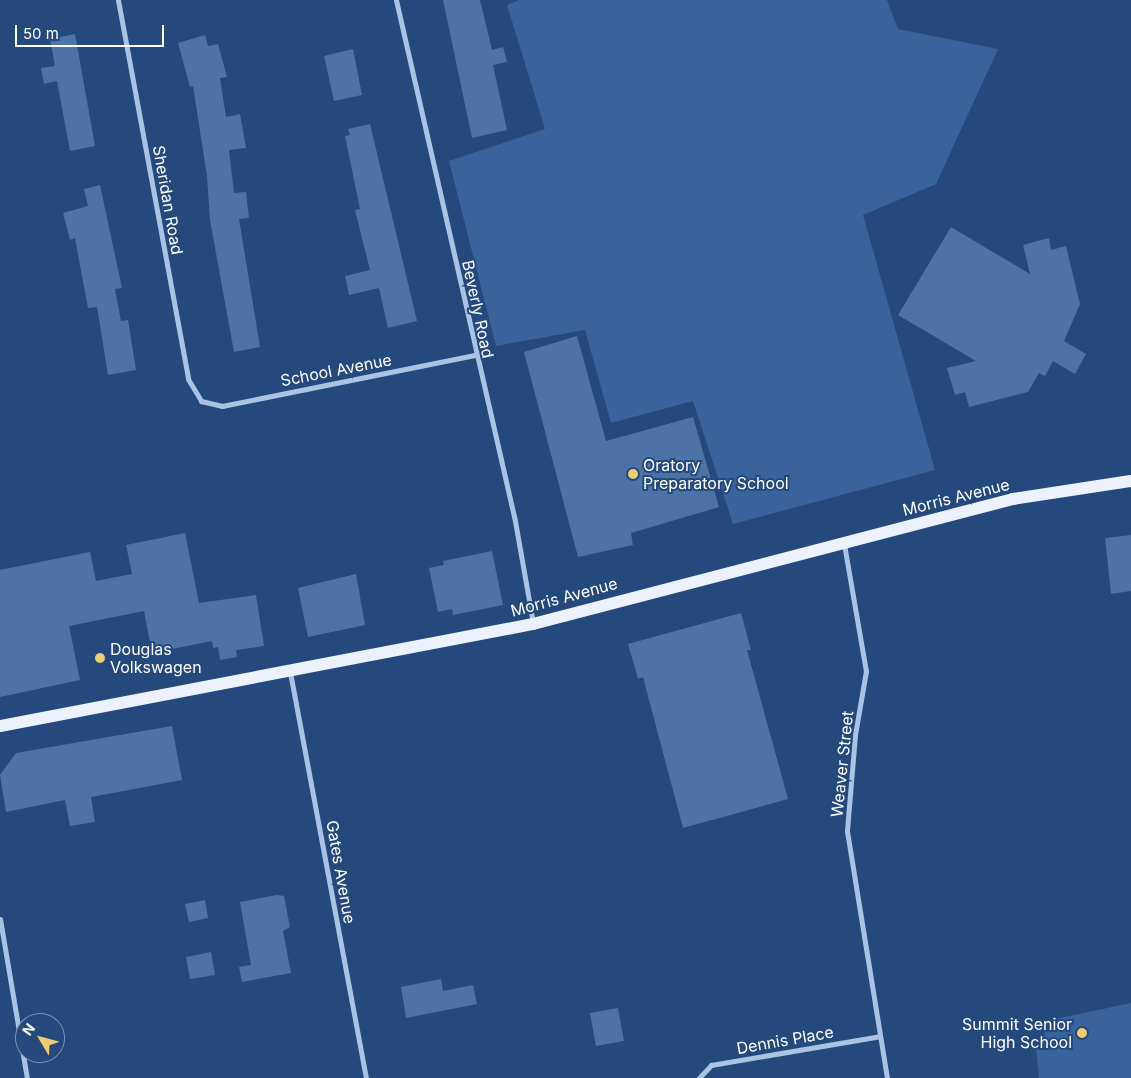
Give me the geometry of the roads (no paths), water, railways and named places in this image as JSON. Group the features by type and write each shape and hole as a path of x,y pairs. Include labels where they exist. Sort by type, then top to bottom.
{"main road":[{"name":"Morris Avenue","path":"0,726 533,624 844,541 1013,499 1131,481"}],"street":[{"name":"Sheridan Road","path":"118,0 188,379 201,401"},
{"name":"Beverly Road","path":"396,0 515,521 533,624"},
{"name":"School Avenue","path":"201,401 222,406 476,355"},
{"name":"Weaver Street","path":"844,541 866,671 855,735 848,831 887,1078"},
{"name":"Gates Avenue","path":"290,671 366,1078"},
{"path":"0,918 28,1078"},
{"name":"Dennis Place","path":"698,1078 711,1065 880,1036"}],"place":[{"name":"Oratory Preparatory School","path":"633,474"},
{"name":"Douglas Volkswagen","path":"100,658"},
{"name":"Summit Senior High School","path":"1082,1033"}]}
